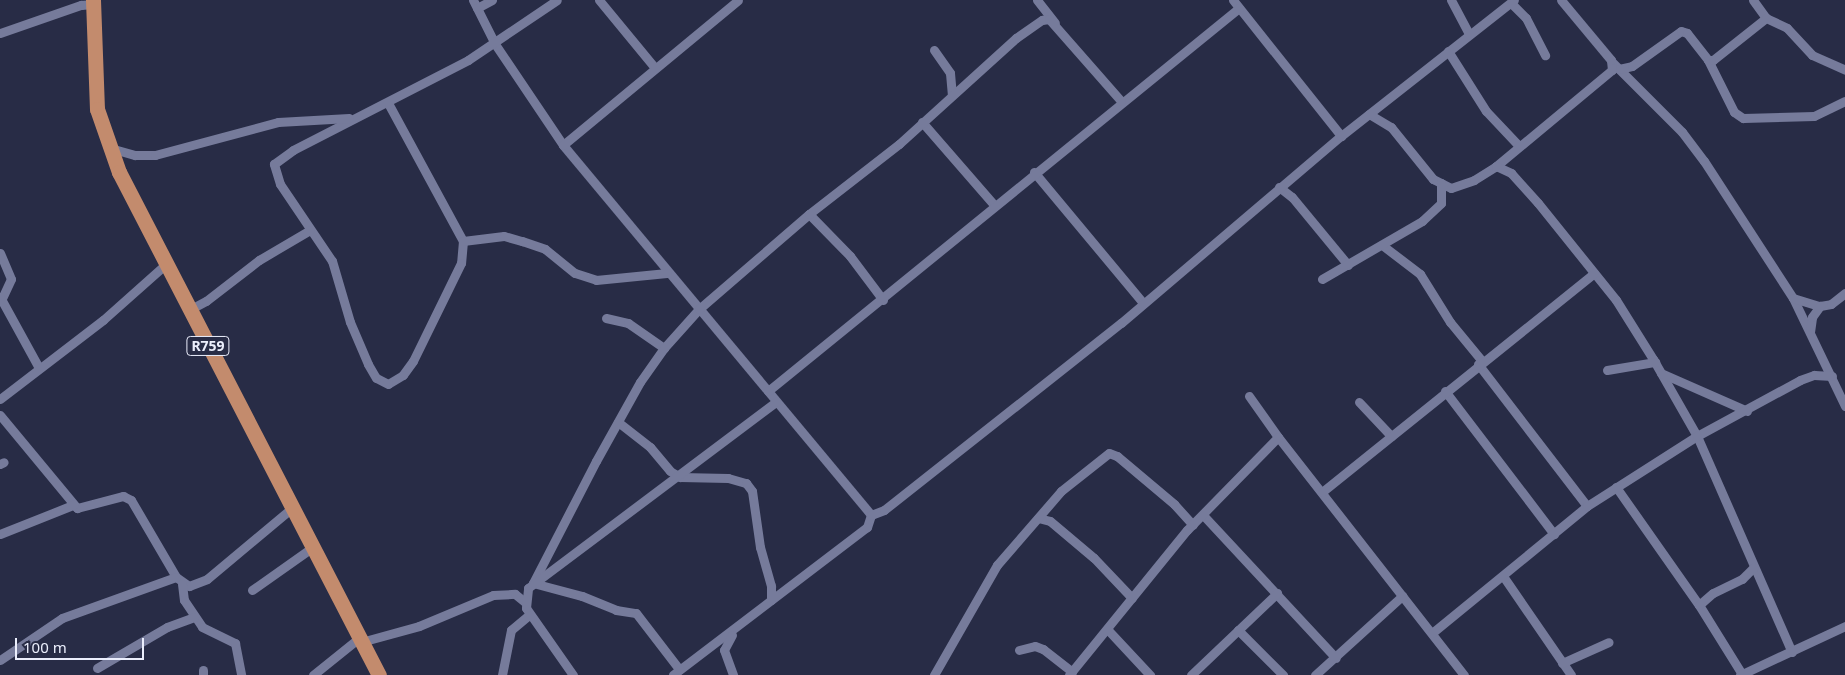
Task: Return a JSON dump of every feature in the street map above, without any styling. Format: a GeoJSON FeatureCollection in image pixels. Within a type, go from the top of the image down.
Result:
{"type":"FeatureCollection","features":[{"type":"Feature","properties":{"kind":"main road","name":"R759"},"geometry":{"type":"LineString","coordinates":[[93,2],[94,81],[97,109],[109,148],[189,310],[379,675]]}},
{"type":"Feature","properties":{"kind":"street"},"geometry":{"type":"LineString","coordinates":[[492,0],[475,4],[495,44],[563,145],[631,224],[667,273],[700,309],[871,515]]}},
{"type":"Feature","properties":{"kind":"street"},"geometry":{"type":"LineString","coordinates":[[388,103],[463,241],[461,263],[413,361],[403,375],[388,384],[376,378],[368,364],[350,322],[332,261],[280,184],[274,164],[354,118],[388,103],[495,44],[557,0]]}},
{"type":"Feature","properties":{"kind":"street"},"geometry":{"type":"LineString","coordinates":[[599,0],[656,68]]}},
{"type":"Feature","properties":{"kind":"street"},"geometry":{"type":"LineString","coordinates":[[563,145],[738,0]]}},
{"type":"Feature","properties":{"kind":"street"},"geometry":{"type":"LineString","coordinates":[[1037,0],[1121,101]]}},
{"type":"Feature","properties":{"kind":"street"},"geometry":{"type":"LineString","coordinates":[[1451,0],[1469,34]]}},
{"type":"Feature","properties":{"kind":"street"},"geometry":{"type":"LineString","coordinates":[[1561,0],[1612,62],[1682,132],[1793,298],[1845,406]]}},
{"type":"Feature","properties":{"kind":"street"},"geometry":{"type":"LineString","coordinates":[[1753,0],[1766,18],[1787,28],[1812,54],[1845,70]]}},
{"type":"Feature","properties":{"kind":"street"},"geometry":{"type":"LineString","coordinates":[[871,515],[884,510],[1143,303],[1341,136],[1513,1],[1526,18],[1546,55]]}},
{"type":"Feature","properties":{"kind":"street"},"geometry":{"type":"LineString","coordinates":[[0,33],[93,2]]}},
{"type":"Feature","properties":{"kind":"street"},"geometry":{"type":"LineString","coordinates":[[768,391],[883,300],[1236,4],[1341,136]]}},
{"type":"Feature","properties":{"kind":"street"},"geometry":{"type":"LineString","coordinates":[[1708,60],[1766,18]]}},
{"type":"Feature","properties":{"kind":"street"},"geometry":{"type":"LineString","coordinates":[[525,602],[618,422],[664,348],[700,309],[809,214],[922,122],[952,94],[1034,25],[1049,19],[1056,24]]}},
{"type":"Feature","properties":{"kind":"street"},"geometry":{"type":"LineString","coordinates":[[1619,69],[1632,66],[1680,30],[1687,34],[1708,60],[1734,112],[1743,118],[1814,116],[1845,101]]}},
{"type":"Feature","properties":{"kind":"street"},"geometry":{"type":"LineString","coordinates":[[934,50],[950,73],[952,94]]}},
{"type":"Feature","properties":{"kind":"street"},"geometry":{"type":"LineString","coordinates":[[1448,51],[1486,111],[1516,149]]}},
{"type":"Feature","properties":{"kind":"street"},"geometry":{"type":"LineString","coordinates":[[1369,114],[1391,126],[1433,178],[1451,188],[1460,186],[1496,166],[1608,74],[1612,62]]}},
{"type":"Feature","properties":{"kind":"street"},"geometry":{"type":"LineString","coordinates":[[109,148],[134,155],[155,155],[278,122],[354,118]]}},
{"type":"Feature","properties":{"kind":"street"},"geometry":{"type":"LineString","coordinates":[[922,122],[994,206]]}},
{"type":"Feature","properties":{"kind":"street"},"geometry":{"type":"LineString","coordinates":[[1511,173],[1509,162],[1516,149]]}},
{"type":"Feature","properties":{"kind":"street"},"geometry":{"type":"LineString","coordinates":[[1496,166],[1511,173],[1616,300],[1662,373],[1697,436],[1753,568],[1792,652]]}},
{"type":"Feature","properties":{"kind":"street"},"geometry":{"type":"LineString","coordinates":[[1034,172],[1143,303]]}},
{"type":"Feature","properties":{"kind":"street"},"geometry":{"type":"LineString","coordinates":[[1322,279],[1382,245],[1436,210],[1444,196],[1441,183]]}},
{"type":"Feature","properties":{"kind":"street"},"geometry":{"type":"LineString","coordinates":[[1279,187],[1292,197],[1348,265]]}},
{"type":"Feature","properties":{"kind":"street"},"geometry":{"type":"LineString","coordinates":[[809,214],[850,256],[883,300]]}},
{"type":"Feature","properties":{"kind":"street"},"geometry":{"type":"LineString","coordinates":[[189,310],[206,301],[259,260],[310,230]]}},
{"type":"Feature","properties":{"kind":"street"},"geometry":{"type":"LineString","coordinates":[[463,241],[504,236],[522,241],[545,249],[575,273],[596,280],[667,273]]}},
{"type":"Feature","properties":{"kind":"street"},"geometry":{"type":"LineString","coordinates":[[1382,245],[1420,274],[1450,322],[1586,506]]}},
{"type":"Feature","properties":{"kind":"street"},"geometry":{"type":"LineString","coordinates":[[0,253],[11,279],[1,297],[39,368]]}},
{"type":"Feature","properties":{"kind":"street"},"geometry":{"type":"LineString","coordinates":[[0,399],[103,320],[166,264]]}},
{"type":"Feature","properties":{"kind":"street"},"geometry":{"type":"LineString","coordinates":[[1322,492],[1444,391],[1594,273]]}},
{"type":"Feature","properties":{"kind":"street"},"geometry":{"type":"LineString","coordinates":[[1793,298],[1820,306],[1831,304],[1845,293]]}},
{"type":"Feature","properties":{"kind":"street"},"geometry":{"type":"LineString","coordinates":[[1810,332],[1811,322],[1820,306]]}},
{"type":"Feature","properties":{"kind":"street"},"geometry":{"type":"LineString","coordinates":[[606,318],[628,323],[664,348]]}},
{"type":"Feature","properties":{"kind":"street"},"geometry":{"type":"LineString","coordinates":[[1607,370],[1655,362]]}},
{"type":"Feature","properties":{"kind":"street"},"geometry":{"type":"LineString","coordinates":[[1662,373],[1747,411]]}},
{"type":"Feature","properties":{"kind":"street"},"geometry":{"type":"LineString","coordinates":[[1432,633],[1504,576],[1586,506],[1697,436],[1814,375],[1832,376]]}},
{"type":"Feature","properties":{"kind":"street"},"geometry":{"type":"LineString","coordinates":[[1444,391],[1554,534]]}},
{"type":"Feature","properties":{"kind":"street"},"geometry":{"type":"LineString","coordinates":[[1250,396],[1278,437],[1464,675]]}},
{"type":"Feature","properties":{"kind":"street"},"geometry":{"type":"LineString","coordinates":[[533,584],[680,477],[776,402]]}},
{"type":"Feature","properties":{"kind":"street"},"geometry":{"type":"LineString","coordinates":[[1359,402],[1391,436]]}},
{"type":"Feature","properties":{"kind":"street"},"geometry":{"type":"LineString","coordinates":[[0,415],[73,505],[83,509],[116,497],[131,500],[179,580],[184,600],[194,617],[206,630],[235,643],[241,675]]}},
{"type":"Feature","properties":{"kind":"street"},"geometry":{"type":"LineString","coordinates":[[618,422],[650,447],[670,471],[680,477],[739,479],[752,491],[760,547],[771,586],[771,600]]}},
{"type":"Feature","properties":{"kind":"street"},"geometry":{"type":"LineString","coordinates":[[1019,650],[1036,646],[1043,649],[1071,673],[1193,525],[1278,437]]}},
{"type":"Feature","properties":{"kind":"street"},"geometry":{"type":"LineString","coordinates":[[936,674],[997,565],[1061,491],[1109,453],[1117,456],[1174,504],[1193,525]]}},
{"type":"Feature","properties":{"kind":"street"},"geometry":{"type":"LineString","coordinates":[[1616,487],[1699,605],[1741,674],[1845,626]]}},
{"type":"Feature","properties":{"kind":"street"},"geometry":{"type":"LineString","coordinates":[[0,534],[73,505]]}},
{"type":"Feature","properties":{"kind":"street"},"geometry":{"type":"LineString","coordinates":[[0,660],[62,618],[179,580],[197,585],[207,579],[292,508]]}},
{"type":"Feature","properties":{"kind":"street"},"geometry":{"type":"LineString","coordinates":[[533,584],[582,596],[616,610],[636,613],[676,672],[735,630],[771,600],[867,527],[871,515]]}},
{"type":"Feature","properties":{"kind":"street"},"geometry":{"type":"LineString","coordinates":[[1202,515],[1336,658]]}},
{"type":"Feature","properties":{"kind":"street"},"geometry":{"type":"LineString","coordinates":[[1038,518],[1050,521],[1094,558],[1132,598]]}},
{"type":"Feature","properties":{"kind":"street"},"geometry":{"type":"LineString","coordinates":[[252,590],[313,547]]}},
{"type":"Feature","properties":{"kind":"street"},"geometry":{"type":"LineString","coordinates":[[1699,605],[1713,593],[1742,579],[1753,568]]}},
{"type":"Feature","properties":{"kind":"street"},"geometry":{"type":"LineString","coordinates":[[1504,576],[1571,675]]}},
{"type":"Feature","properties":{"kind":"street"},"geometry":{"type":"LineString","coordinates":[[1191,675],[1277,593]]}},
{"type":"Feature","properties":{"kind":"street"},"geometry":{"type":"LineString","coordinates":[[313,675],[360,640],[419,626],[493,594],[516,594],[525,602],[529,614],[573,675]]}},
{"type":"Feature","properties":{"kind":"street"},"geometry":{"type":"LineString","coordinates":[[1315,675],[1336,658],[1402,596]]}},
{"type":"Feature","properties":{"kind":"street"},"geometry":{"type":"LineString","coordinates":[[502,675],[511,630],[529,614]]}},
{"type":"Feature","properties":{"kind":"street"},"geometry":{"type":"LineString","coordinates":[[97,668],[167,627],[194,617]]}},
{"type":"Feature","properties":{"kind":"street"},"geometry":{"type":"LineString","coordinates":[[733,675],[724,650],[735,630]]}},
{"type":"Feature","properties":{"kind":"street"},"geometry":{"type":"LineString","coordinates":[[1108,630],[1150,675]]}},
{"type":"Feature","properties":{"kind":"street"},"geometry":{"type":"LineString","coordinates":[[1238,630],[1283,675]]}},
{"type":"Feature","properties":{"kind":"street"},"geometry":{"type":"LineString","coordinates":[[1562,663],[1609,642]]}}]}
